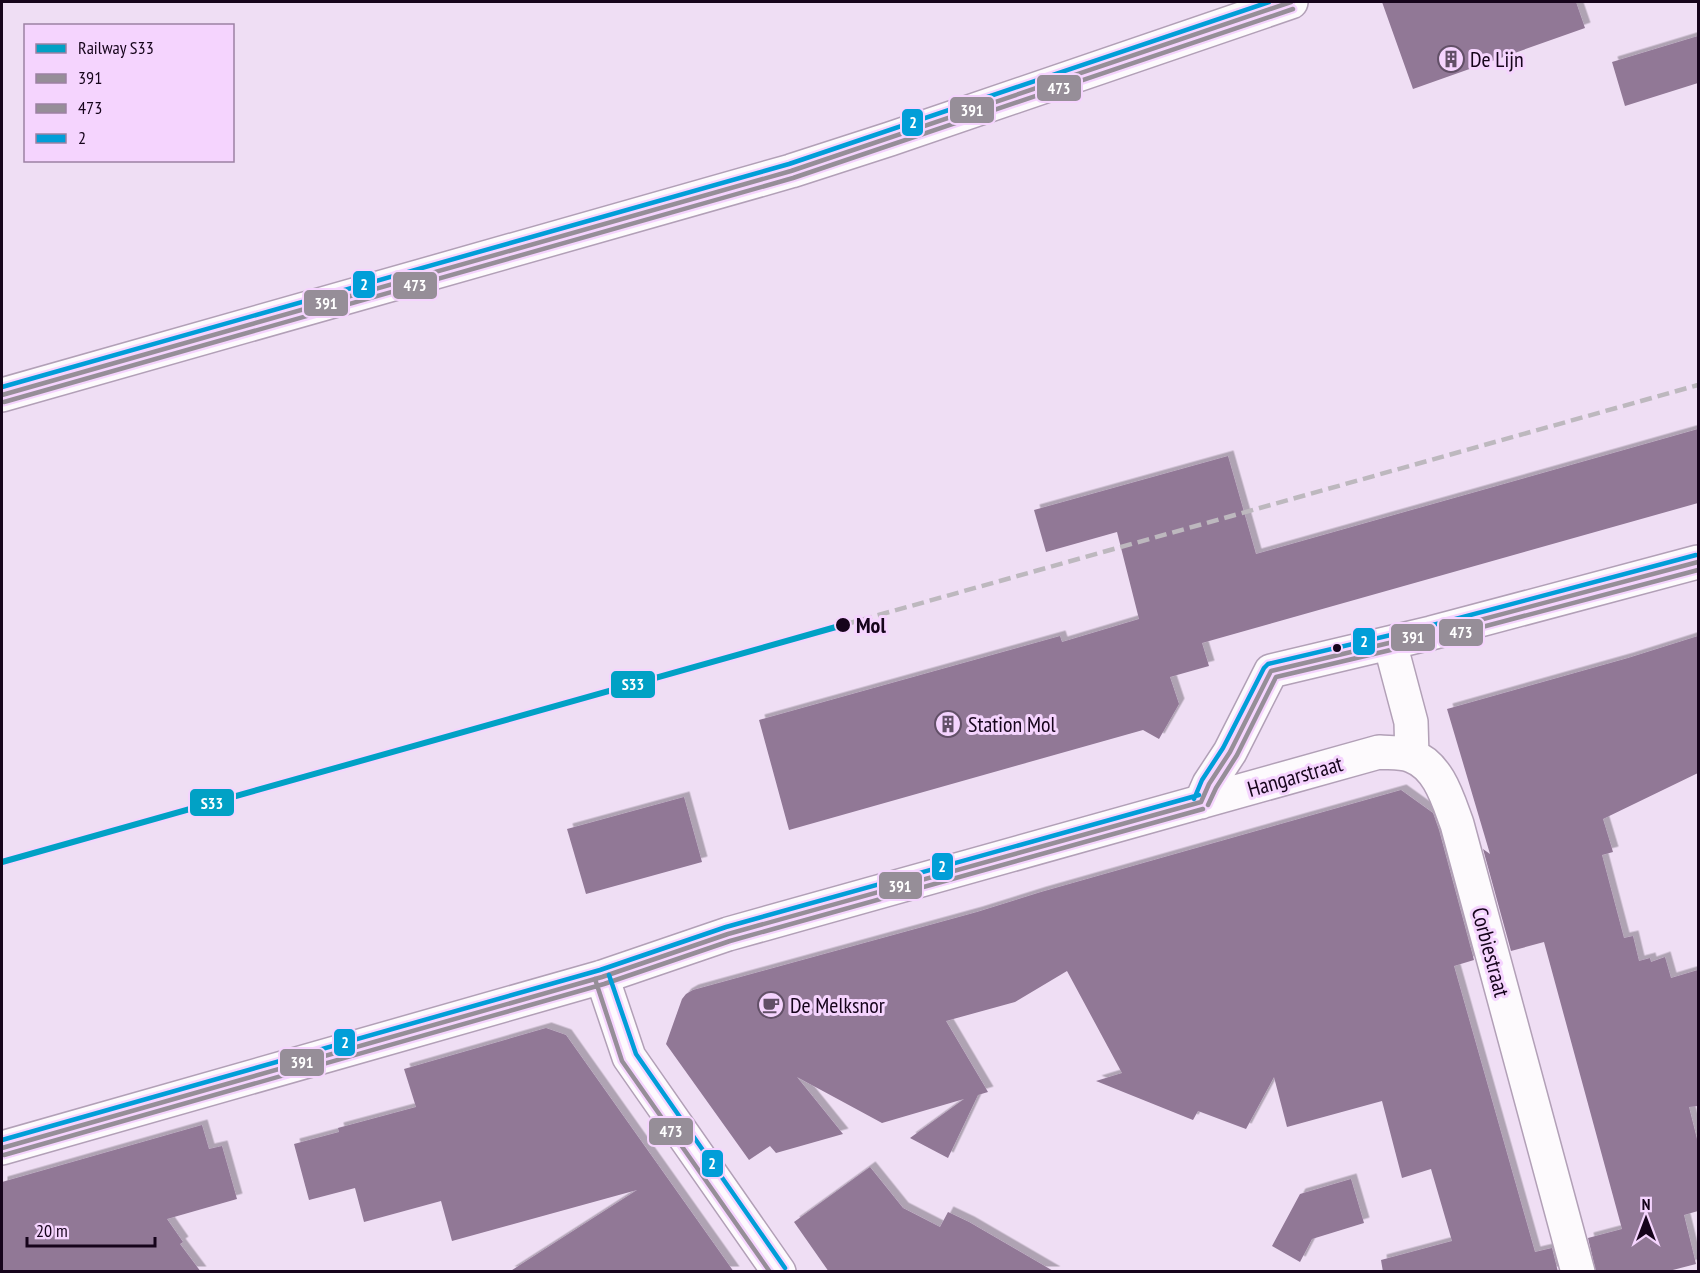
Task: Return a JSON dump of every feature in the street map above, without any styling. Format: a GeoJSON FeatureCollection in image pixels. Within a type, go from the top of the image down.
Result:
{"type":"FeatureCollection","features":[{"type":"Feature","properties":{"kind":"street"},"geometry":{"type":"LineString","coordinates":[[2,395],[791,171],[890,140],[1291,2]]}},
{"type":"Feature","properties":{"kind":"street"},"geometry":{"type":"LineString","coordinates":[[1201,802],[1209,784],[1230,752],[1271,671],[1390,643],[1698,562]]}},
{"type":"Feature","properties":{"kind":"street"},"geometry":{"type":"LineString","coordinates":[[1390,643],[1411,722],[1413,756]]}},
{"type":"Feature","properties":{"kind":"street","name":"Hangarstraat"},"geometry":{"type":"LineString","coordinates":[[2,1148],[602,977],[728,934],[1379,752],[1413,756]]}},
{"type":"Feature","properties":{"kind":"street","name":"Corbiestraat"},"geometry":{"type":"LineString","coordinates":[[1413,756],[1432,770],[1445,791],[1457,824],[1578,1272]]}},
{"type":"Feature","properties":{"kind":"street"},"geometry":{"type":"LineString","coordinates":[[602,977],[629,1057],[780,1272]]}},
{"type":"Feature","properties":{"kind":"building","name":"De Lijn"},"geometry":{"type":"Polygon","coordinates":[[[1382,2],[1576,2],[1585,28],[1413,89],[1382,2]]]}},
{"type":"Feature","properties":{"kind":"building"},"geometry":{"type":"Polygon","coordinates":[[[1698,36],[1698,83],[1625,106],[1612,62],[1698,36]]]}},
{"type":"Feature","properties":{"kind":"building"},"geometry":{"type":"Polygon","coordinates":[[[1698,429],[1698,503],[1202,643],[1209,666],[1170,677],[1179,704],[1159,739],[1143,730],[789,830],[759,720],[1060,636],[1062,642],[1139,619],[1117,532],[1046,552],[1034,510],[1228,456],[1256,554],[1698,429]]]}},
{"type":"Feature","properties":{"kind":"building"},"geometry":{"type":"Polygon","coordinates":[[[1698,636],[1698,773],[1603,819],[1613,852],[1602,855],[1624,938],[1633,936],[1639,961],[1650,958],[1651,962],[1665,957],[1671,978],[1698,970],[1698,1106],[1689,1107],[1698,1143],[1698,1211],[1684,1215],[1696,1264],[1665,1272],[1596,1272],[1588,1238],[1622,1229],[1544,942],[1511,951],[1483,849],[1490,854],[1447,709],[1698,636]]]}},
{"type":"Feature","properties":{"kind":"building"},"geometry":{"type":"Polygon","coordinates":[[[1401,790],[1433,813],[1439,830],[1474,960],[1454,966],[1535,1252],[1552,1248],[1558,1272],[1383,1272],[1381,1260],[1452,1241],[1431,1169],[1402,1178],[1382,1101],[1287,1127],[1274,1077],[1246,1129],[1198,1111],[1193,1120],[1096,1081],[1122,1073],[1067,971],[1015,1002],[946,1021],[988,1092],[978,1095],[948,1158],[910,1138],[964,1099],[882,1123],[797,1077],[843,1134],[776,1153],[770,1146],[749,1160],[666,1044],[682,999],[693,990],[977,912],[1401,790]]]}},
{"type":"Feature","properties":{"kind":"building"},"geometry":{"type":"Polygon","coordinates":[[[684,797],[702,862],[586,894],[567,829],[684,797]]]}},
{"type":"Feature","properties":{"kind":"building"},"geometry":{"type":"Polygon","coordinates":[[[546,1028],[566,1035],[734,1272],[509,1272],[637,1190],[452,1241],[441,1201],[364,1222],[355,1188],[309,1200],[294,1144],[339,1132],[338,1128],[416,1107],[404,1069],[546,1028]]]}},
{"type":"Feature","properties":{"kind":"building"},"geometry":{"type":"Polygon","coordinates":[[[202,1125],[209,1149],[222,1146],[237,1199],[167,1219],[183,1242],[180,1244],[201,1272],[2,1272],[2,1182],[202,1125]]]}},
{"type":"Feature","properties":{"kind":"building"},"geometry":{"type":"Polygon","coordinates":[[[870,1167],[903,1208],[940,1227],[948,1212],[1055,1272],[829,1272],[794,1222],[870,1167]]]}},
{"type":"Feature","properties":{"kind":"building"},"geometry":{"type":"Polygon","coordinates":[[[1351,1179],[1364,1223],[1312,1239],[1300,1262],[1272,1246],[1300,1194],[1351,1179]]]}},
{"type":"Feature","properties":{"kind":"railway"},"geometry":{"type":"LineString","coordinates":[[843,625],[1698,385]]}},
{"type":"Feature","properties":{"kind":"rail line","name":"S33"},"geometry":{"type":"LineString","coordinates":[[2,862],[843,625]]}},
{"type":"Feature","properties":{"kind":"transit line","name":"2"},"geometry":{"type":"LineString","coordinates":[[2,387],[789,164],[1269,2]]}},
{"type":"Feature","properties":{"kind":"transit line","name":"391"},"geometry":{"type":"LineString","coordinates":[[2,395],[791,171],[1291,2]]}},
{"type":"Feature","properties":{"kind":"transit line","name":"473"},"geometry":{"type":"LineString","coordinates":[[4,402],[793,178],[1293,9]]}},
{"type":"Feature","properties":{"kind":"transit line","name":"2"},"geometry":{"type":"LineString","coordinates":[[1194,799],[1202,780],[1223,748],[1268,664],[1429,626],[1696,555]]}},
{"type":"Feature","properties":{"kind":"transit line","name":"391"},"geometry":{"type":"LineString","coordinates":[[1201,802],[1209,784],[1230,752],[1271,671],[1431,633],[1698,562]]}},
{"type":"Feature","properties":{"kind":"transit line","name":"473"},"geometry":{"type":"LineString","coordinates":[[1208,805],[1237,755],[1276,677],[1433,640],[1698,570]]}},
{"type":"Feature","properties":{"kind":"transit line","name":"2"},"geometry":{"type":"LineString","coordinates":[[2,1140],[600,970],[726,927],[1199,795]]}},
{"type":"Feature","properties":{"kind":"transit line","name":"391"},"geometry":{"type":"LineString","coordinates":[[2,1148],[602,977],[728,934],[1201,802]]}},
{"type":"Feature","properties":{"kind":"transit line","name":"473"},"geometry":{"type":"LineString","coordinates":[[4,1155],[604,984],[730,941],[1203,809]]}},
{"type":"Feature","properties":{"kind":"transit line","name":"2"},"geometry":{"type":"LineString","coordinates":[[609,975],[636,1054],[785,1268]]}},
{"type":"Feature","properties":{"kind":"transit line","name":"473"},"geometry":{"type":"LineString","coordinates":[[595,979],[622,1061],[770,1272]]}},
{"type":"Feature","properties":{"kind":"place","name":"De Lijn"},"geometry":{"type":"Point","coordinates":[1451,59]}},
{"type":"Feature","properties":{"kind":"place","name":"Mol"},"geometry":{"type":"Point","coordinates":[843,625]}},
{"type":"Feature","properties":{"kind":"place","name":"Station Mol"},"geometry":{"type":"Point","coordinates":[948,724]}},
{"type":"Feature","properties":{"kind":"place","name":"De Melksnor"},"geometry":{"type":"Point","coordinates":[771,1005]}}]}
